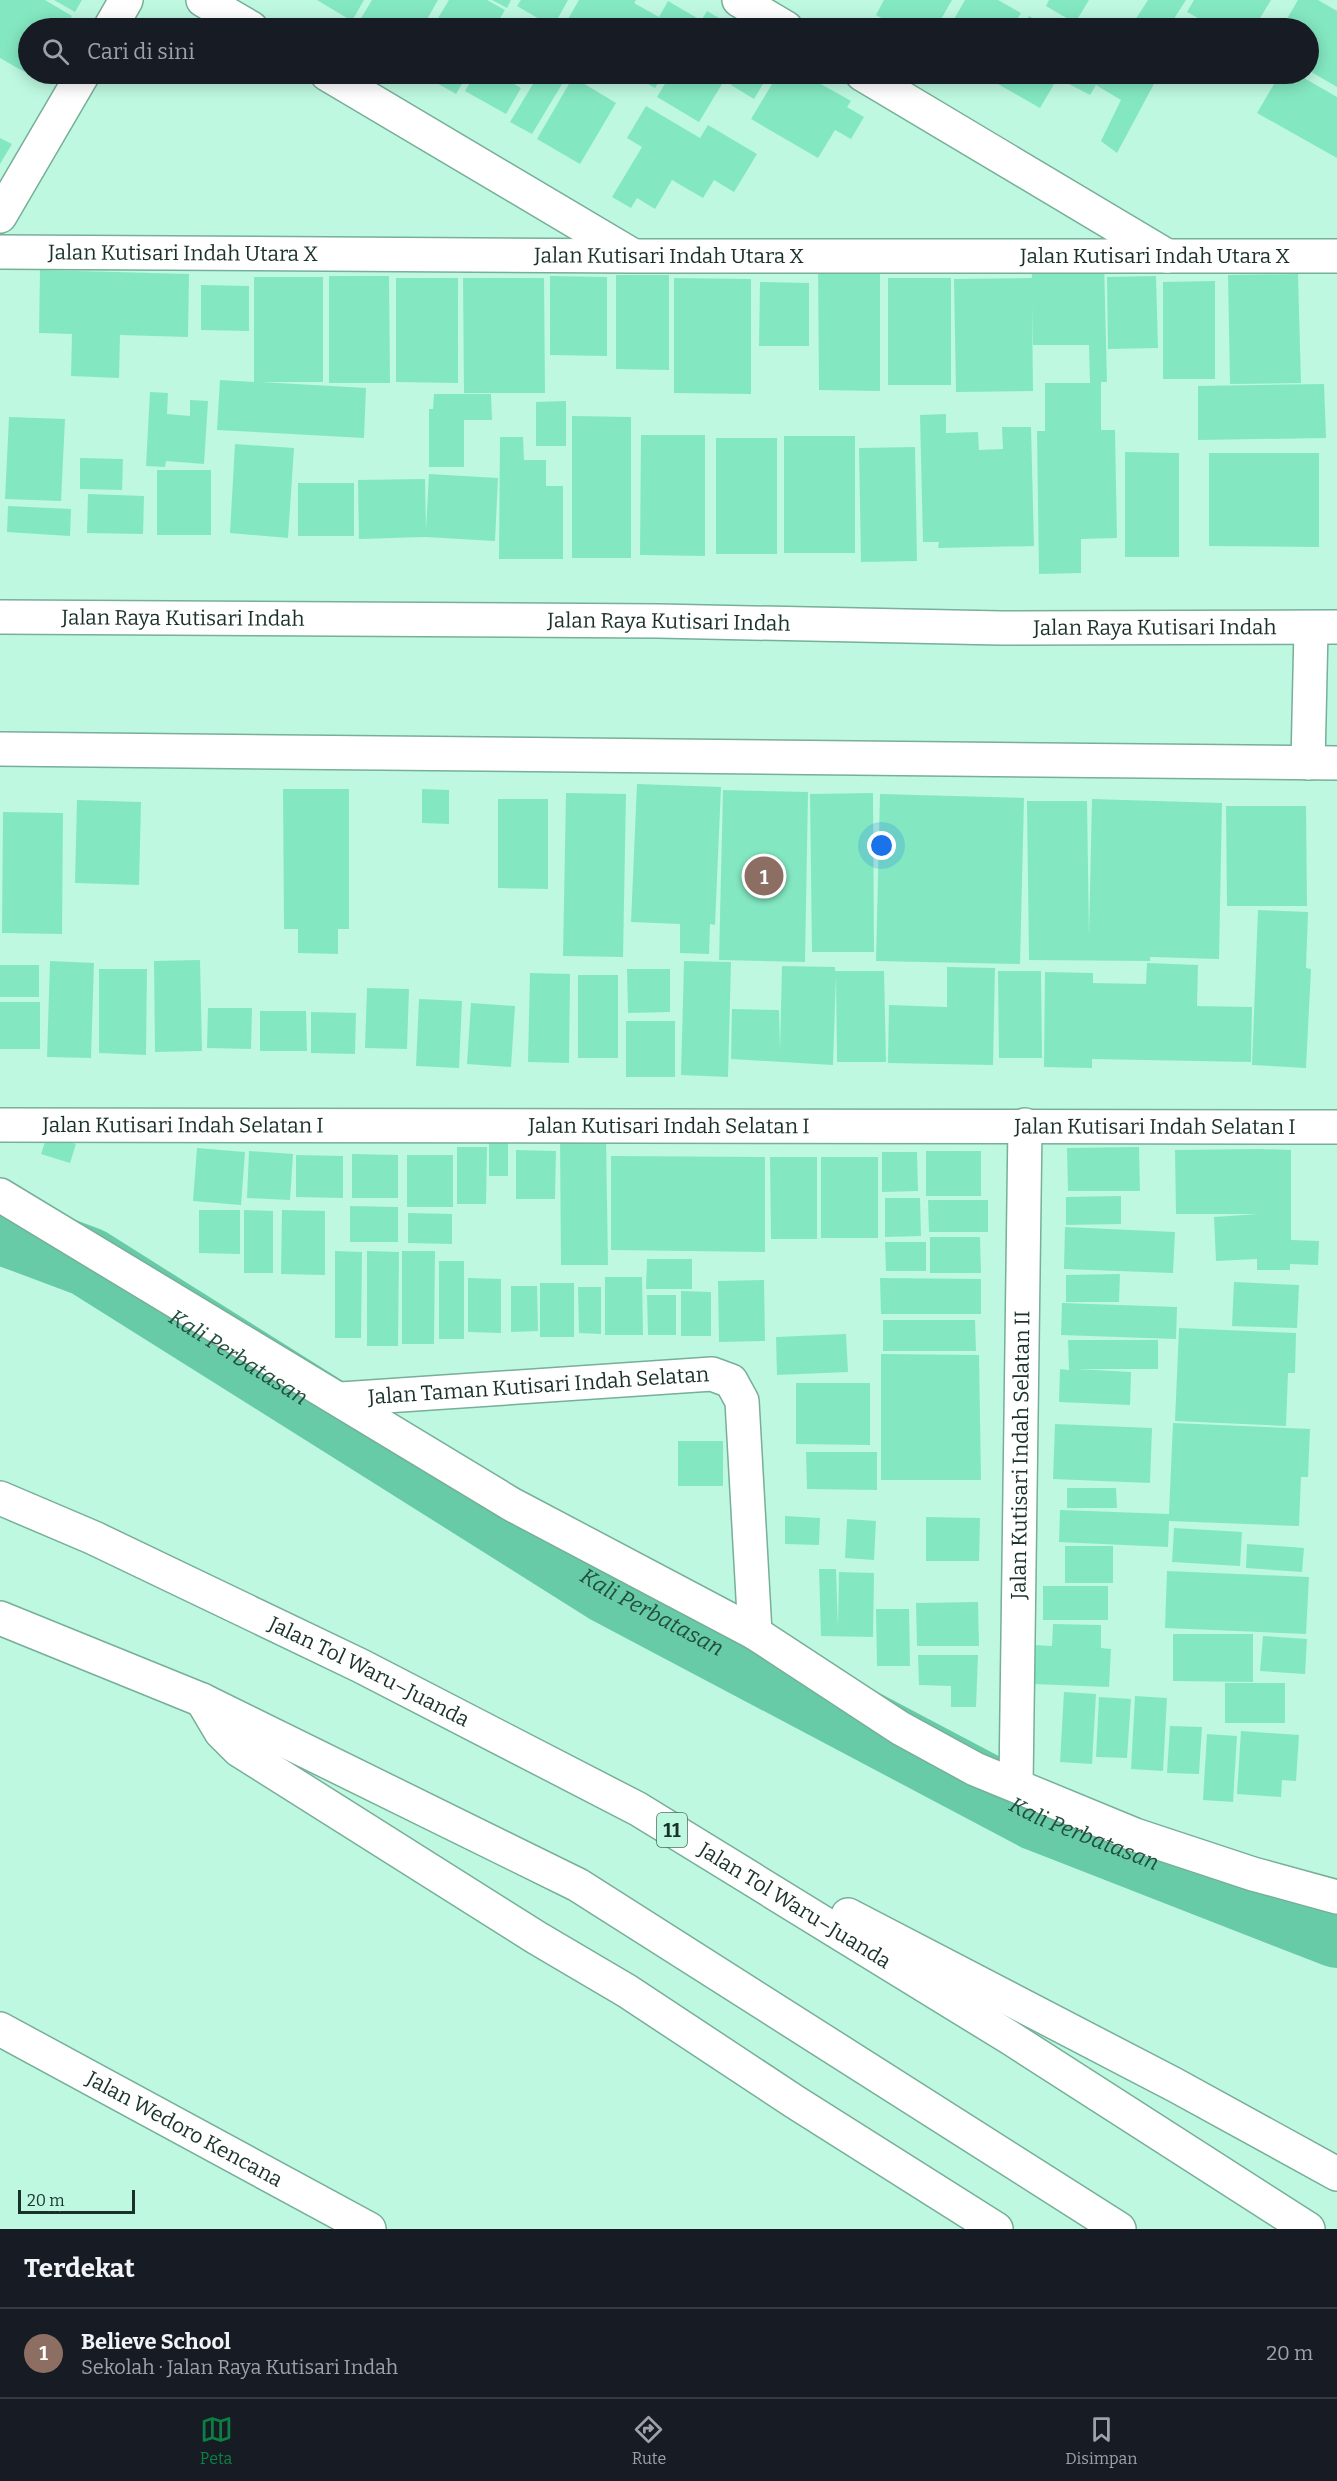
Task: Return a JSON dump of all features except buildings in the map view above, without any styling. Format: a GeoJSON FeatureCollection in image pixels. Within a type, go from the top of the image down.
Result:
{"type":"FeatureCollection","features":[{"type":"Feature","properties":{"kind":"main road"},"geometry":{"type":"LineString","coordinates":[[116,18],[126,0]]}},
{"type":"Feature","properties":{"kind":"main road"},"geometry":{"type":"LineString","coordinates":[[203,0],[234,18]]}},
{"type":"Feature","properties":{"kind":"main road"},"geometry":{"type":"LineString","coordinates":[[739,0],[769,18]]}},
{"type":"Feature","properties":{"kind":"main road"},"geometry":{"type":"LineString","coordinates":[[0,216],[77,84]]}},
{"type":"Feature","properties":{"kind":"main road"},"geometry":{"type":"LineString","coordinates":[[344,84],[634,256]]}},
{"type":"Feature","properties":{"kind":"main road"},"geometry":{"type":"LineString","coordinates":[[879,84],[1167,256]]}},
{"type":"Feature","properties":{"kind":"main road","name":"Jalan Kutisari Indah Utara X"},"geometry":{"type":"LineString","coordinates":[[0,252],[634,256],[1337,256]]}},
{"type":"Feature","properties":{"kind":"main road","name":"Jalan Raya Kutisari Indah"},"geometry":{"type":"LineString","coordinates":[[0,617],[646,621],[1001,628],[1324,628]]}},
{"type":"Feature","properties":{"kind":"main road"},"geometry":{"type":"LineString","coordinates":[[0,749],[1322,763],[1324,628]]}},
{"type":"Feature","properties":{"kind":"main road","name":"Jalan Kutisari Indah Selatan I"},"geometry":{"type":"LineString","coordinates":[[0,1125],[1337,1127]]}},
{"type":"Feature","properties":{"kind":"main road","name":"Jalan Kutisari Indah Selatan II"},"geometry":{"type":"LineString","coordinates":[[1016,1785],[1025,1125]]}},
{"type":"Feature","properties":{"kind":"main road","name":"Jalan Taman Kutisari Indah Selatan"},"geometry":{"type":"LineString","coordinates":[[0,1194],[273,1362],[341,1399],[511,1504],[755,1633],[900,1728],[975,1769],[1135,1835],[1253,1874],[1337,1897]]}},
{"type":"Feature","properties":{"kind":"main road","name":"Jalan Taman Kutisari Indah Selatan"},"geometry":{"type":"LineString","coordinates":[[341,1399],[712,1374],[731,1381],[742,1401],[755,1633]]}},
{"type":"Feature","properties":{"kind":"main road","name":"Jalan Tol Waru–Juanda"},"geometry":{"type":"LineString","coordinates":[[0,1498],[94,1538],[360,1666],[638,1809],[1012,2039],[1308,2229]]}},
{"type":"Feature","properties":{"kind":"main road"},"geometry":{"type":"LineString","coordinates":[[0,1617],[202,1700],[578,1886],[1119,2229]]}},
{"type":"Feature","properties":{"kind":"main road"},"geometry":{"type":"LineString","coordinates":[[202,1700],[221,1732],[239,1750],[537,1938],[627,1991],[996,2229]]}},
{"type":"Feature","properties":{"kind":"main road"},"geometry":{"type":"LineString","coordinates":[[638,1809],[969,1977],[1175,2085],[1337,2174]]}},
{"type":"Feature","properties":{"kind":"main road","name":"Jalan Wedoro Kencana"},"geometry":{"type":"LineString","coordinates":[[0,2029],[369,2229]]}},
{"type":"Feature","properties":{"kind":"waterway","name":"Kali Perbatasan"},"geometry":{"type":"LineString","coordinates":[[0,1229],[88,1262],[608,1589],[1037,1816],[1337,1933]]}},
{"type":"Feature","properties":{"kind":"place","name":"Believe School"},"geometry":{"type":"Point","coordinates":[764,876]}}]}
